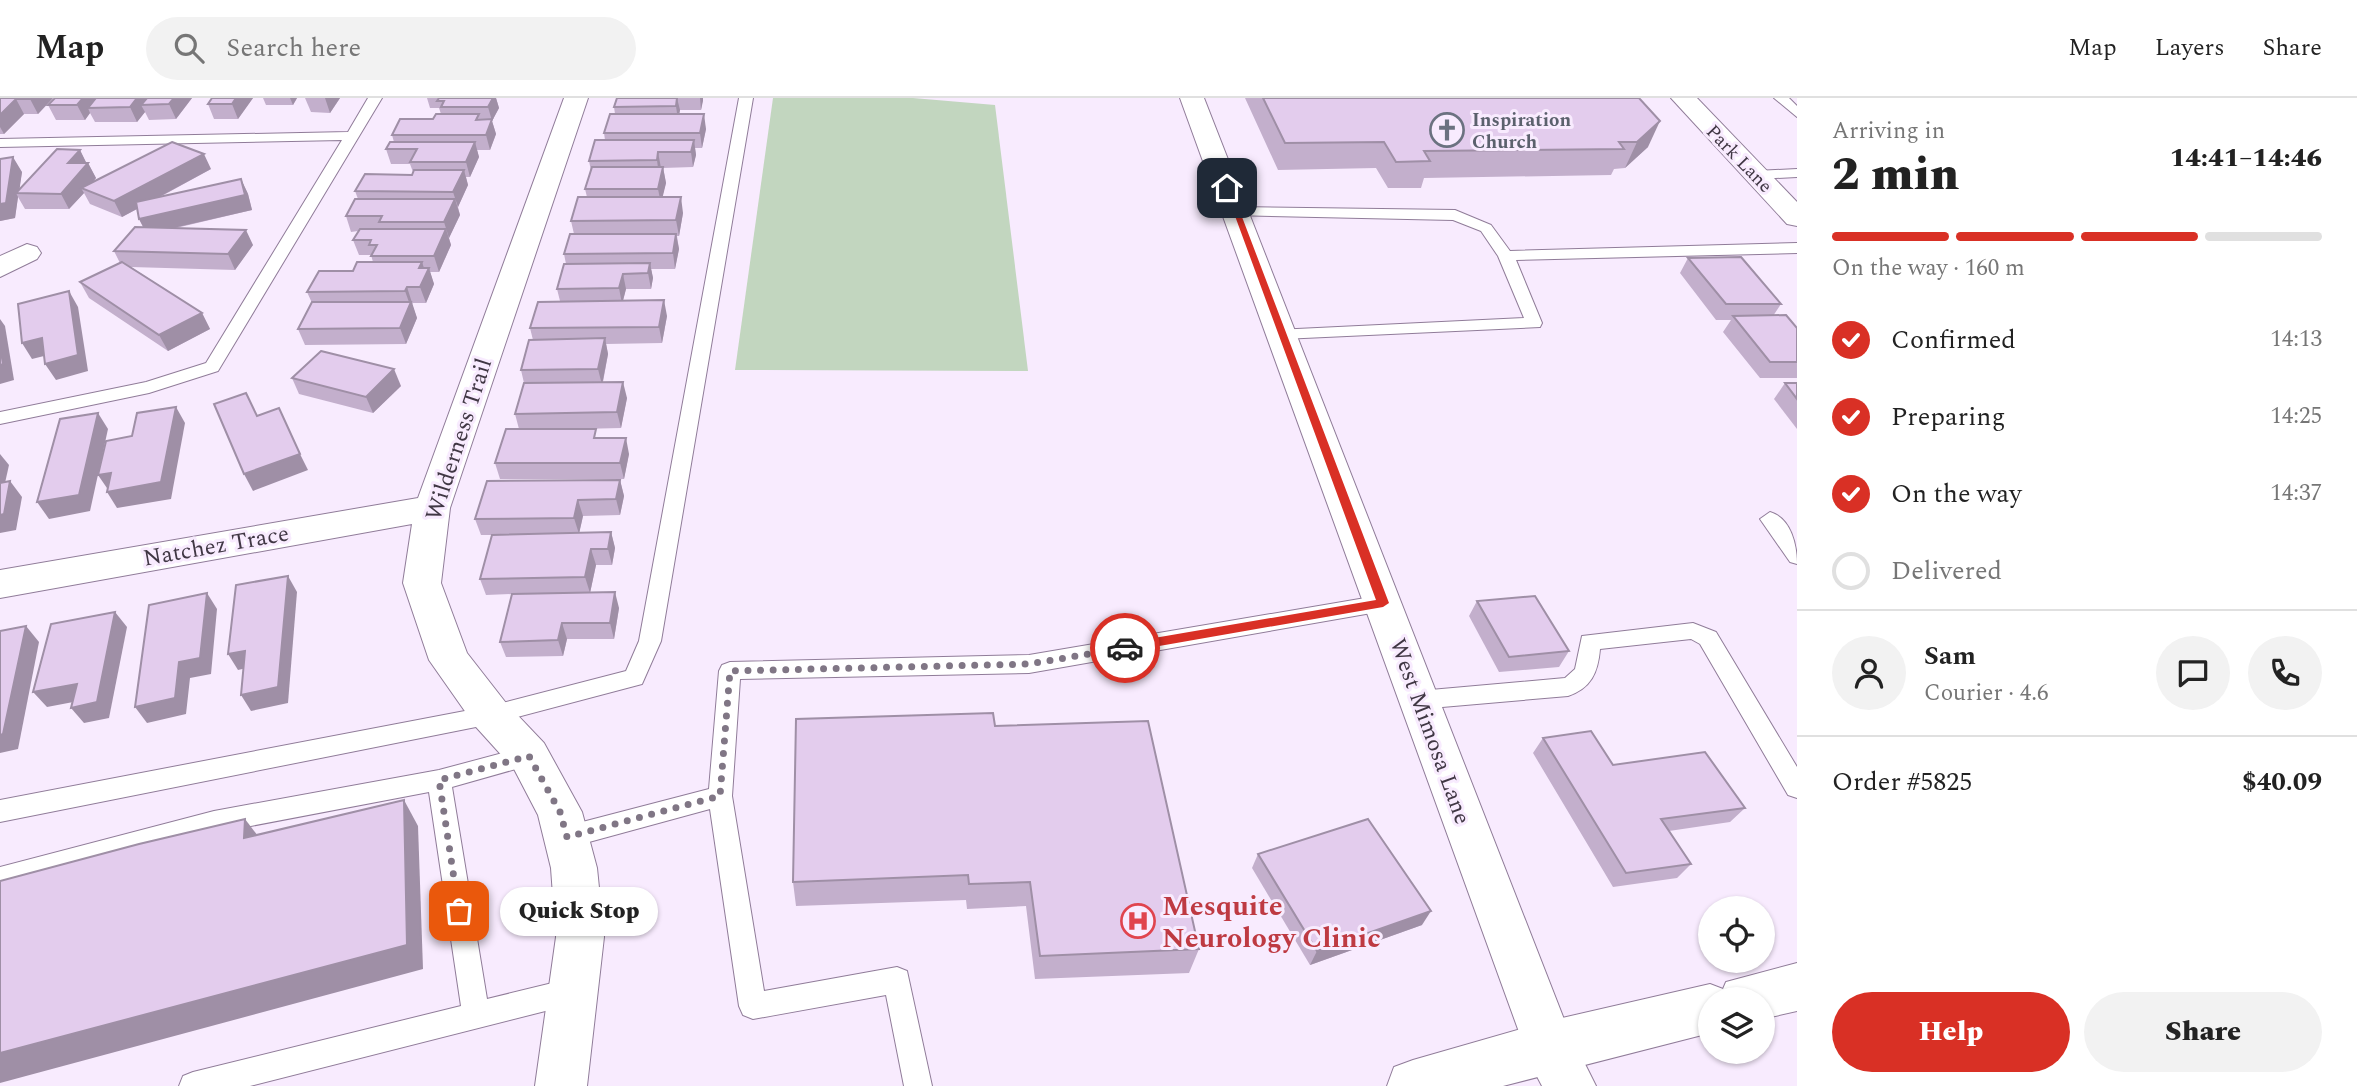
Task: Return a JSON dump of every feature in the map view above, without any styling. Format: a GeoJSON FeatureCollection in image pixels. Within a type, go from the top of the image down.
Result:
{"type":"FeatureCollection","features":[{"type":"Feature","properties":{"kind":"street","name":"Wilderness Trail"},"geometry":{"type":"LineString","coordinates":[[561,1086],[580,937],[574,868],[567,837],[560,812],[529,756],[491,715],[449,660],[422,583],[432,508],[576,98]]}},
{"type":"Feature","properties":{"kind":"street","name":"West Mimosa Lane"},"geometry":{"type":"LineString","coordinates":[[1192,98],[1559,1066]]}},
{"type":"Feature","properties":{"kind":"street","name":"Park Lane"},"geometry":{"type":"LineString","coordinates":[[1683,98],[1797,218]]}},
{"type":"Feature","properties":{"kind":"street"},"geometry":{"type":"LineString","coordinates":[[0,268],[27,253]]}},
{"type":"Feature","properties":{"kind":"street","name":"Natchez Trace"},"geometry":{"type":"LineString","coordinates":[[0,584],[432,508]]}},
{"type":"Feature","properties":{"kind":"street"},"geometry":{"type":"LineString","coordinates":[[1775,991],[1797,986]]}},
{"type":"Feature","properties":{"kind":"street"},"geometry":{"type":"LineString","coordinates":[[1413,1086],[1559,1066],[1698,1013]]}},
{"type":"Feature","properties":{"kind":"lane"},"geometry":{"type":"LineString","coordinates":[[0,418],[149,387],[212,367],[375,98]]}},
{"type":"Feature","properties":{"kind":"lane"},"geometry":{"type":"LineString","coordinates":[[0,811],[491,715],[634,678],[650,642],[746,98]]}},
{"type":"Feature","properties":{"kind":"lane"},"geometry":{"type":"LineString","coordinates":[[1781,98],[1797,113]]}},
{"type":"Feature","properties":{"kind":"lane"},"geometry":{"type":"LineString","coordinates":[[0,143],[352,136]]}},
{"type":"Feature","properties":{"kind":"lane"},"geometry":{"type":"LineString","coordinates":[[1756,175],[1797,173]]}},
{"type":"Feature","properties":{"kind":"lane"},"geometry":{"type":"LineString","coordinates":[[1236,212],[1455,215],[1486,228],[1506,256],[1534,323],[1282,334]]}},
{"type":"Feature","properties":{"kind":"lane"},"geometry":{"type":"LineString","coordinates":[[1506,256],[1797,248]]}},
{"type":"Feature","properties":{"kind":"lane"},"geometry":{"type":"LineString","coordinates":[[1770,519],[1797,557]]}},
{"type":"Feature","properties":{"kind":"lane"},"geometry":{"type":"LineString","coordinates":[[918,1086],[897,980],[753,1006],[720,796],[730,671],[1029,664],[1383,603]]}},
{"type":"Feature","properties":{"kind":"lane"},"geometry":{"type":"LineString","coordinates":[[1419,699],[1568,687],[1580,683],[1585,676],[1590,642],[1693,631],[1708,638],[1797,788]]}},
{"type":"Feature","properties":{"kind":"lane"},"geometry":{"type":"LineString","coordinates":[[0,878],[214,822],[439,780],[529,756]]}},
{"type":"Feature","properties":{"kind":"lane"},"geometry":{"type":"LineString","coordinates":[[439,780],[476,1015]]}},
{"type":"Feature","properties":{"kind":"lane"},"geometry":{"type":"LineString","coordinates":[[567,837],[720,796]]}},
{"type":"Feature","properties":{"kind":"lane"},"geometry":{"type":"LineString","coordinates":[[192,1086],[243,1080],[573,991]]}},
{"type":"Feature","properties":{"kind":"green space"},"geometry":{"type":"Polygon","coordinates":[[[773,98],[913,98],[995,105],[1028,371],[735,370],[773,98]]]}},
{"type":"Feature","properties":{"kind":"building"},"geometry":{"type":"Polygon","coordinates":[[[0,98],[31,98],[16,99],[0,115],[0,98]]]}},
{"type":"Feature","properties":{"kind":"building"},"geometry":{"type":"Polygon","coordinates":[[[55,98],[83,98],[77,105],[48,105],[55,98]]]}},
{"type":"Feature","properties":{"kind":"building"},"geometry":{"type":"Polygon","coordinates":[[[96,98],[137,98],[130,107],[88,108],[96,98]]]}},
{"type":"Feature","properties":{"kind":"building"},"geometry":{"type":"Polygon","coordinates":[[[147,98],[174,98],[169,104],[141,105],[147,98]]]}},
{"type":"Feature","properties":{"kind":"building"},"geometry":{"type":"Polygon","coordinates":[[[212,98],[236,98],[232,104],[208,104],[212,98]]]}},
{"type":"Feature","properties":{"kind":"building"},"geometry":{"type":"Polygon","coordinates":[[[439,98],[493,98],[488,107],[441,107],[444,101],[437,101],[439,98]]]}},
{"type":"Feature","properties":{"kind":"building"},"geometry":{"type":"Polygon","coordinates":[[[617,98],[677,98],[676,106],[614,107],[617,98]]]}},
{"type":"Feature","properties":{"kind":"building","name":"Inspiration Church"},"geometry":{"type":"Polygon","coordinates":[[[1263,98],[1639,98],[1660,121],[1637,142],[1619,142],[1624,149],[1424,151],[1430,161],[1396,162],[1384,142],[1285,143],[1263,98]]]}},
{"type":"Feature","properties":{"kind":"building"},"geometry":{"type":"Polygon","coordinates":[[[436,114],[479,114],[476,120],[492,119],[486,135],[392,135],[400,119],[433,119],[436,114]]]}},
{"type":"Feature","properties":{"kind":"building"},"geometry":{"type":"Polygon","coordinates":[[[610,114],[704,114],[700,133],[604,133],[610,114]]]}},
{"type":"Feature","properties":{"kind":"building"},"geometry":{"type":"Polygon","coordinates":[[[595,140],[694,140],[691,152],[658,152],[657,160],[589,161],[595,140]]]}},
{"type":"Feature","properties":{"kind":"building"},"geometry":{"type":"Polygon","coordinates":[[[172,142],[204,154],[114,201],[81,188],[172,142]]]}},
{"type":"Feature","properties":{"kind":"building"},"geometry":{"type":"Polygon","coordinates":[[[390,142],[475,142],[466,162],[410,162],[417,149],[386,149],[390,142]]]}},
{"type":"Feature","properties":{"kind":"building"},"geometry":{"type":"Polygon","coordinates":[[[57,149],[80,150],[68,163],[88,163],[61,194],[16,193],[57,149]]]}},
{"type":"Feature","properties":{"kind":"building"},"geometry":{"type":"Polygon","coordinates":[[[13,157],[6,203],[0,204],[0,159],[13,157]]]}},
{"type":"Feature","properties":{"kind":"building"},"geometry":{"type":"Polygon","coordinates":[[[592,167],[663,167],[658,189],[585,189],[592,167]]]}},
{"type":"Feature","properties":{"kind":"building"},"geometry":{"type":"Polygon","coordinates":[[[414,170],[464,170],[453,192],[355,191],[365,174],[412,175],[414,170]]]}},
{"type":"Feature","properties":{"kind":"building"},"geometry":{"type":"Polygon","coordinates":[[[241,179],[245,195],[139,219],[136,202],[241,179]]]}},
{"type":"Feature","properties":{"kind":"building"},"geometry":{"type":"Polygon","coordinates":[[[578,197],[681,197],[676,220],[571,221],[578,197]]]}},
{"type":"Feature","properties":{"kind":"building"},"geometry":{"type":"Polygon","coordinates":[[[355,199],[455,199],[444,222],[379,222],[382,216],[346,216],[355,199]]]}},
{"type":"Feature","properties":{"kind":"building"},"geometry":{"type":"Polygon","coordinates":[[[135,227],[246,230],[228,254],[114,251],[135,227]]]}},
{"type":"Feature","properties":{"kind":"building"},"geometry":{"type":"Polygon","coordinates":[[[360,229],[446,229],[434,256],[371,256],[377,245],[369,245],[371,240],[353,240],[360,229]]]}},
{"type":"Feature","properties":{"kind":"building"},"geometry":{"type":"Polygon","coordinates":[[[570,234],[676,234],[673,253],[564,254],[570,234]]]}},
{"type":"Feature","properties":{"kind":"building"},"geometry":{"type":"Polygon","coordinates":[[[1741,257],[1781,304],[1726,304],[1688,258],[1741,257]]]}},
{"type":"Feature","properties":{"kind":"building"},"geometry":{"type":"Polygon","coordinates":[[[122,262],[202,313],[159,335],[80,282],[122,262]]]}},
{"type":"Feature","properties":{"kind":"building"},"geometry":{"type":"Polygon","coordinates":[[[357,262],[422,262],[419,268],[429,268],[420,287],[407,287],[405,291],[307,292],[319,271],[353,271],[357,262]]]}},
{"type":"Feature","properties":{"kind":"building"},"geometry":{"type":"Polygon","coordinates":[[[650,263],[648,273],[623,274],[619,288],[557,289],[564,264],[650,263]]]}},
{"type":"Feature","properties":{"kind":"building"},"geometry":{"type":"Polygon","coordinates":[[[69,291],[78,355],[45,364],[42,338],[22,343],[18,304],[69,291]]]}},
{"type":"Feature","properties":{"kind":"building"},"geometry":{"type":"Polygon","coordinates":[[[664,300],[659,327],[530,328],[538,302],[664,300]]]}},
{"type":"Feature","properties":{"kind":"building"},"geometry":{"type":"Polygon","coordinates":[[[312,302],[411,302],[400,328],[298,329],[312,302]]]}},
{"type":"Feature","properties":{"kind":"building"},"geometry":{"type":"Polygon","coordinates":[[[1786,315],[1797,328],[1797,362],[1770,362],[1733,316],[1786,315]]]}},
{"type":"Feature","properties":{"kind":"building"},"geometry":{"type":"Polygon","coordinates":[[[605,338],[598,369],[521,370],[529,340],[605,338]]]}},
{"type":"Feature","properties":{"kind":"building"},"geometry":{"type":"Polygon","coordinates":[[[321,351],[394,369],[366,397],[292,378],[321,351]]]}},
{"type":"Feature","properties":{"kind":"building"},"geometry":{"type":"Polygon","coordinates":[[[623,382],[617,412],[515,414],[524,383],[623,382]]]}},
{"type":"Feature","properties":{"kind":"building"},"geometry":{"type":"Polygon","coordinates":[[[1785,383],[1797,383],[1797,399],[1785,383]]]}},
{"type":"Feature","properties":{"kind":"building"},"geometry":{"type":"Polygon","coordinates":[[[246,393],[257,416],[279,408],[300,454],[244,474],[214,404],[246,393]]]}},
{"type":"Feature","properties":{"kind":"building"},"geometry":{"type":"Polygon","coordinates":[[[176,407],[161,482],[107,492],[111,473],[98,475],[106,441],[132,436],[137,413],[176,407]]]}},
{"type":"Feature","properties":{"kind":"building"},"geometry":{"type":"Polygon","coordinates":[[[98,413],[79,495],[37,502],[60,419],[98,413]]]}},
{"type":"Feature","properties":{"kind":"building"},"geometry":{"type":"Polygon","coordinates":[[[506,429],[596,429],[594,438],[626,438],[620,463],[495,463],[506,429]]]}},
{"type":"Feature","properties":{"kind":"building"},"geometry":{"type":"Polygon","coordinates":[[[620,480],[616,499],[578,500],[574,518],[475,519],[487,481],[620,480]]]}},
{"type":"Feature","properties":{"kind":"building"},"geometry":{"type":"Polygon","coordinates":[[[10,481],[4,514],[0,515],[0,483],[10,481]]]}},
{"type":"Feature","properties":{"kind":"building"},"geometry":{"type":"Polygon","coordinates":[[[611,532],[608,549],[591,549],[585,577],[480,579],[492,535],[611,532]]]}},
{"type":"Feature","properties":{"kind":"building"},"geometry":{"type":"Polygon","coordinates":[[[288,576],[278,687],[241,695],[245,651],[228,654],[236,585],[288,576]]]}},
{"type":"Feature","properties":{"kind":"building"},"geometry":{"type":"Polygon","coordinates":[[[615,592],[610,623],[562,623],[558,640],[500,642],[512,594],[615,592]]]}},
{"type":"Feature","properties":{"kind":"building"},"geometry":{"type":"Polygon","coordinates":[[[207,593],[200,658],[179,662],[175,698],[135,707],[149,605],[207,593]]]}},
{"type":"Feature","properties":{"kind":"building"},"geometry":{"type":"Polygon","coordinates":[[[1535,596],[1569,651],[1509,657],[1477,601],[1535,596]]]}},
{"type":"Feature","properties":{"kind":"building"},"geometry":{"type":"Polygon","coordinates":[[[115,612],[97,702],[71,708],[77,684],[33,692],[51,624],[115,612]]]}},
{"type":"Feature","properties":{"kind":"building"},"geometry":{"type":"Polygon","coordinates":[[[26,626],[3,734],[0,735],[0,631],[26,626]]]}},
{"type":"Feature","properties":{"kind":"building"},"geometry":{"type":"Polygon","coordinates":[[[993,713],[995,726],[1148,721],[1199,949],[1040,956],[1030,882],[969,884],[968,875],[793,882],[796,719],[993,713]]]}},
{"type":"Feature","properties":{"kind":"building"},"geometry":{"type":"Polygon","coordinates":[[[1591,731],[1613,765],[1705,752],[1745,808],[1661,819],[1691,864],[1626,873],[1543,738],[1591,731]]]}},
{"type":"Feature","properties":{"kind":"building"},"geometry":{"type":"Polygon","coordinates":[[[404,800],[407,945],[0,1053],[0,881],[245,819],[244,838],[404,800]]]}},
{"type":"Feature","properties":{"kind":"building"},"geometry":{"type":"Polygon","coordinates":[[[1368,819],[1431,911],[1317,951],[1258,854],[1368,819]]]}},
{"type":"Feature","properties":{"kind":"way so far"},"geometry":{"type":"LineString","coordinates":[[459,911],[439,780],[529,756],[560,812],[567,837],[720,796],[730,671],[1029,664],[1125,648]]}},
{"type":"Feature","properties":{"kind":"place","name":"Inspiration Church"},"geometry":{"type":"Point","coordinates":[1447,130]}},
{"type":"Feature","properties":{"kind":"place","name":"Quick Stop"},"geometry":{"type":"Point","coordinates":[459,911]}},
{"type":"Feature","properties":{"kind":"place","name":"Mesquite Neurology Clinic"},"geometry":{"type":"Point","coordinates":[1138,921]}},
{"type":"Feature","properties":{"kind":"route"},"geometry":{"type":"LineString","coordinates":[[1125,648],[1383,603],[1227,188]]}}]}
